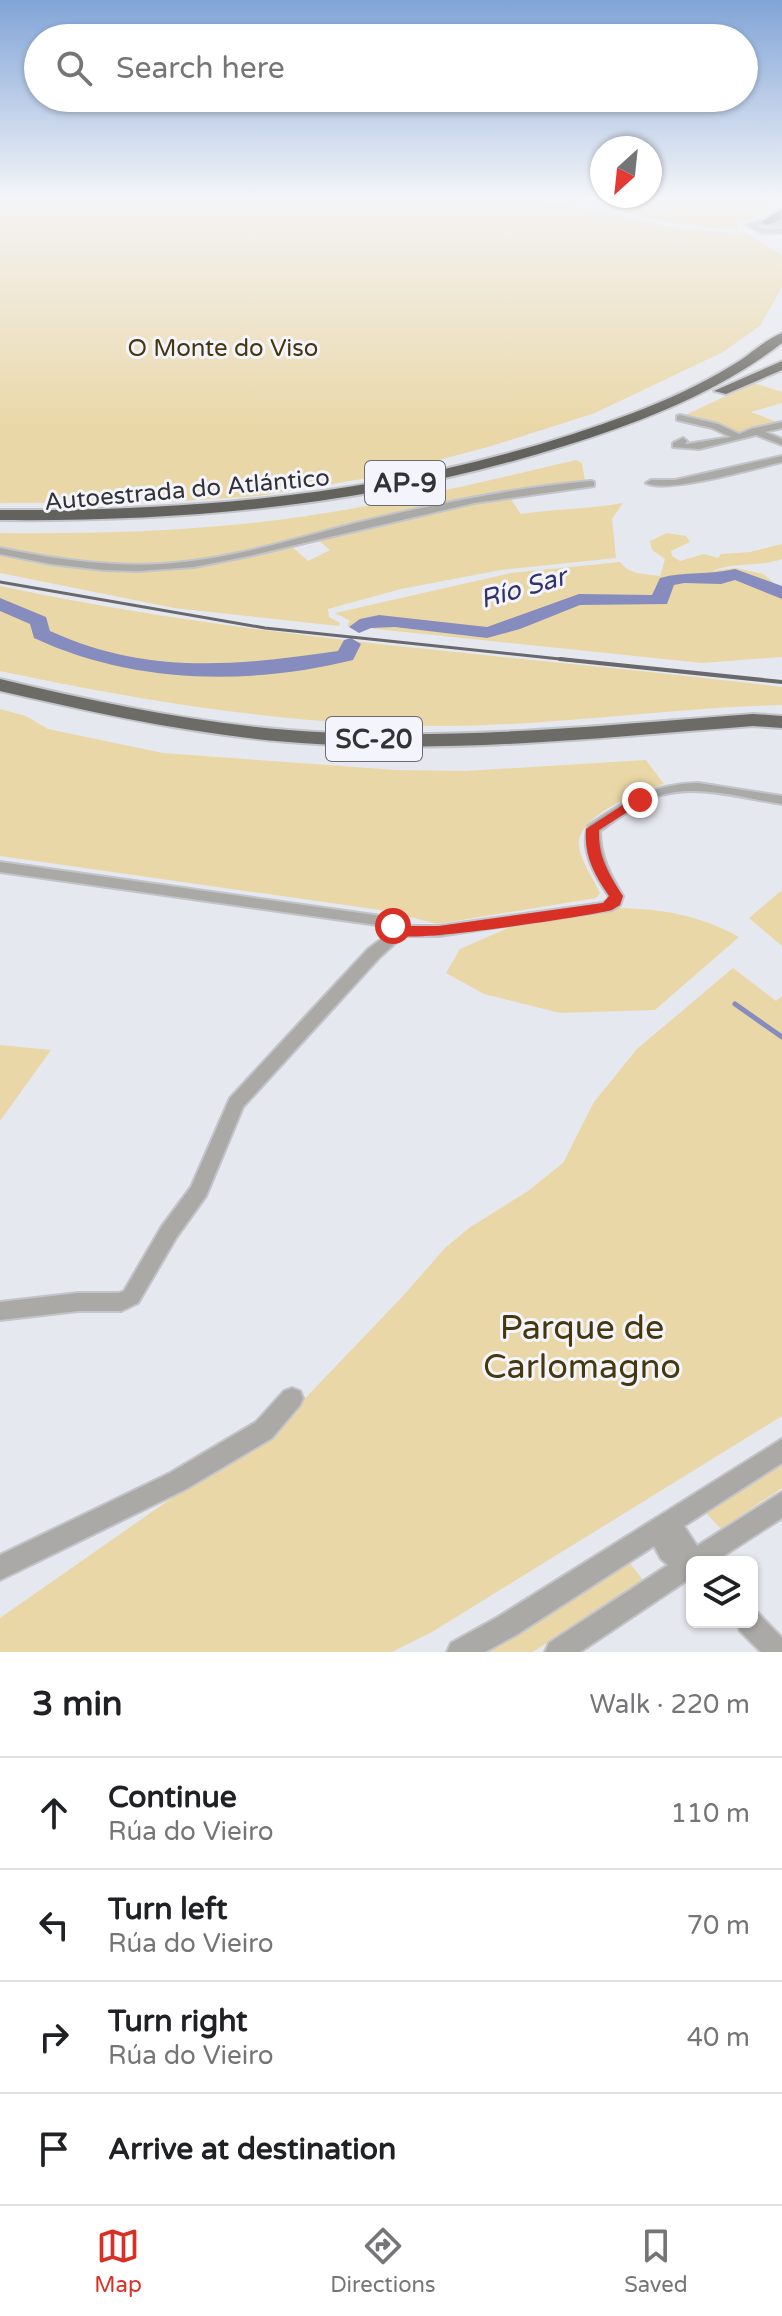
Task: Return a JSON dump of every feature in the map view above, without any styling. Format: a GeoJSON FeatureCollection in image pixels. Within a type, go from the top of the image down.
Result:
{"type":"FeatureCollection","features":[{"type":"Feature","properties":{"kind":"highway","name":"Autoestrada do Atlántico"},"geometry":{"type":"LineString","coordinates":[[0,515],[175,513],[314,498],[427,479],[560,444],[644,413],[715,381],[782,337]]}},
{"type":"Feature","properties":{"kind":"highway","name":"Autoestrada do Atlántico"},"geometry":{"type":"LineString","coordinates":[[0,526],[102,525],[243,514],[393,493],[526,462],[618,432],[708,396],[782,351]]}},
{"type":"Feature","properties":{"kind":"highway"},"geometry":{"type":"LineString","coordinates":[[708,396],[782,365]]}},
{"type":"Feature","properties":{"kind":"highway","name":"SC-20"},"geometry":{"type":"LineString","coordinates":[[0,685],[174,722],[316,738],[458,741],[782,720]]}},
{"type":"Feature","properties":{"kind":"highway","name":"SC-20"},"geometry":{"type":"LineString","coordinates":[[0,698],[166,735],[316,751],[460,754],[782,734]]}},
{"type":"Feature","properties":{"kind":"street"},"geometry":{"type":"LineString","coordinates":[[680,418],[715,426],[736,436]]}},
{"type":"Feature","properties":{"kind":"street"},"geometry":{"type":"LineString","coordinates":[[683,441],[676,445],[684,448],[718,443],[782,425]]}},
{"type":"Feature","properties":{"kind":"street"},"geometry":{"type":"LineString","coordinates":[[754,431],[782,442]]}},
{"type":"Feature","properties":{"kind":"street"},"geometry":{"type":"LineString","coordinates":[[651,483],[675,483],[782,459]]}},
{"type":"Feature","properties":{"kind":"street"},"geometry":{"type":"LineString","coordinates":[[0,551],[62,564],[140,568],[295,544],[490,496],[591,484]]}},
{"type":"Feature","properties":{"kind":"street"},"geometry":{"type":"LineString","coordinates":[[395,931],[439,931],[607,907],[615,902],[616,896],[600,873],[592,848],[593,829],[631,803],[665,790],[716,790],[782,800]]}},
{"type":"Feature","properties":{"kind":"street"},"geometry":{"type":"LineString","coordinates":[[0,867],[388,922],[396,935],[374,953],[236,1103],[199,1191],[169,1232],[131,1297],[121,1302],[78,1302],[0,1311]]}},
{"type":"Feature","properties":{"kind":"street"},"geometry":{"type":"LineString","coordinates":[[0,1568],[178,1481],[264,1430],[292,1398]]}},
{"type":"Feature","properties":{"kind":"street"},"geometry":{"type":"LineString","coordinates":[[460,1652],[507,1626],[782,1450]]}},
{"type":"Feature","properties":{"kind":"street"},"geometry":{"type":"LineString","coordinates":[[702,1556],[782,1504]]}},
{"type":"Feature","properties":{"kind":"street"},"geometry":{"type":"LineString","coordinates":[[662,1527],[665,1549],[674,1557],[686,1560]]}},
{"type":"Feature","properties":{"kind":"street"},"geometry":{"type":"LineString","coordinates":[[558,1652],[686,1567]]}},
{"type":"Feature","properties":{"kind":"street"},"geometry":{"type":"LineString","coordinates":[[755,1628],[778,1652]]}},
{"type":"Feature","properties":{"kind":"green space","name":"O Monte do Viso"},"geometry":{"type":"Polygon","coordinates":[[[0,275],[782,275],[782,287],[760,326],[723,352],[595,413],[488,447],[374,477],[258,496],[165,502],[0,503],[0,275]]]}},
{"type":"Feature","properties":{"kind":"green space"},"geometry":{"type":"Polygon","coordinates":[[[754,383],[782,392],[782,403],[751,412],[779,423],[736,433],[683,416],[754,383]]]}},
{"type":"Feature","properties":{"kind":"green space"},"geometry":{"type":"Polygon","coordinates":[[[576,460],[582,463],[585,481],[443,504],[247,551],[190,561],[99,564],[0,548],[0,533],[152,531],[284,519],[410,498],[576,460]]]}},
{"type":"Feature","properties":{"kind":"green space"},"geometry":{"type":"Polygon","coordinates":[[[508,495],[521,514],[623,503],[612,519],[616,558],[501,570],[401,589],[328,609],[329,617],[340,623],[339,626],[174,608],[0,573],[0,553],[87,568],[140,570],[197,565],[291,546],[308,561],[330,550],[317,539],[508,495]]]}},
{"type":"Feature","properties":{"kind":"green space"},"geometry":{"type":"Polygon","coordinates":[[[667,533],[686,536],[690,542],[671,551],[672,556],[680,561],[704,554],[718,558],[721,554],[750,552],[782,544],[782,559],[712,571],[736,568],[763,574],[782,590],[782,657],[702,663],[347,626],[350,621],[335,613],[511,573],[620,562],[633,572],[660,576],[665,559],[652,550],[650,541],[667,533]]]}},
{"type":"Feature","properties":{"kind":"green space"},"geometry":{"type":"Polygon","coordinates":[[[0,586],[97,605],[292,634],[782,687],[782,705],[450,726],[338,722],[167,702],[0,671],[0,586]]]}},
{"type":"Feature","properties":{"kind":"green space"},"geometry":{"type":"Polygon","coordinates":[[[0,709],[26,716],[48,729],[163,753],[396,770],[465,771],[646,760],[664,784],[611,806],[588,824],[581,835],[580,852],[600,893],[596,898],[437,924],[387,911],[0,856],[0,709]]]}},
{"type":"Feature","properties":{"kind":"green space"},"geometry":{"type":"Polygon","coordinates":[[[782,890],[782,946],[749,918],[782,890]]]}},
{"type":"Feature","properties":{"kind":"green space"},"geometry":{"type":"Polygon","coordinates":[[[617,908],[680,915],[710,923],[739,937],[655,1010],[560,1013],[484,994],[446,973],[460,949],[515,925],[617,908]]]}},
{"type":"Feature","properties":{"kind":"green space","name":"Parque de Carlomagno"},"geometry":{"type":"Polygon","coordinates":[[[733,968],[776,1001],[782,996],[782,1416],[432,1632],[392,1652],[0,1652],[0,1618],[199,1479],[270,1435],[445,1248],[563,1163],[594,1102],[637,1049],[733,968]]]}},
{"type":"Feature","properties":{"kind":"green space"},"geometry":{"type":"Polygon","coordinates":[[[0,1045],[51,1050],[0,1121],[0,1045]]]}},
{"type":"Feature","properties":{"kind":"green space"},"geometry":{"type":"Polygon","coordinates":[[[782,1462],[782,1488],[721,1529],[705,1512],[782,1462]]]}},
{"type":"Feature","properties":{"kind":"green space"},"geometry":{"type":"Polygon","coordinates":[[[629,1562],[643,1580],[533,1652],[486,1652],[629,1562]]]}},
{"type":"Feature","properties":{"kind":"waterway","name":"Río Sar"},"geometry":{"type":"LineString","coordinates":[[359,627],[379,621],[473,633],[500,630],[579,600],[660,600],[666,582],[683,577],[721,579],[735,574],[782,593]]}},
{"type":"Feature","properties":{"kind":"waterway","name":"Río Sar"},"geometry":{"type":"LineString","coordinates":[[0,604],[39,621],[41,634],[77,651],[114,662],[152,668],[230,670],[269,667],[346,656],[351,644]]}},
{"type":"Feature","properties":{"kind":"waterway"},"geometry":{"type":"LineString","coordinates":[[735,1004],[782,1037]]}},
{"type":"Feature","properties":{"kind":"railway"},"geometry":{"type":"LineString","coordinates":[[0,582],[265,628],[579,661]]}},
{"type":"Feature","properties":{"kind":"railway"},"geometry":{"type":"LineString","coordinates":[[560,659],[782,682]]}},
{"type":"Feature","properties":{"kind":"route"},"geometry":{"type":"LineString","coordinates":[[393,926],[395,931],[439,931],[607,907],[615,902],[616,896],[600,873],[592,848],[593,829],[640,800]]}}]}
